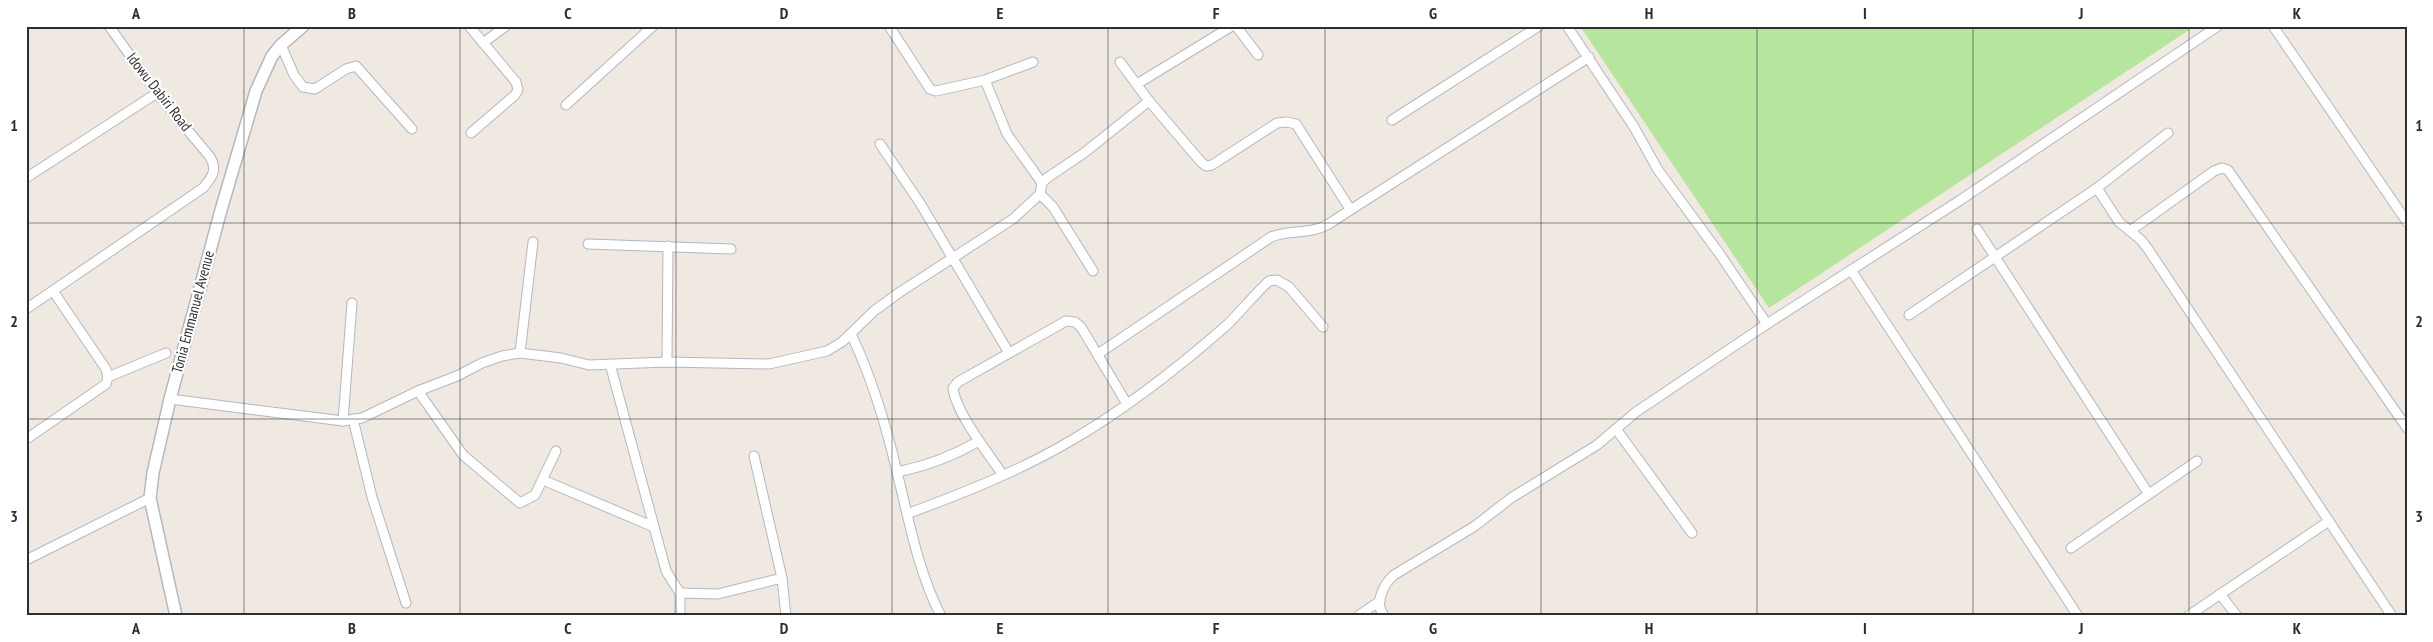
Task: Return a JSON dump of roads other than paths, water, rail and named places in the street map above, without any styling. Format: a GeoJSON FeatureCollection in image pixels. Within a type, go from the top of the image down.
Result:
{"type":"FeatureCollection","features":[{"type":"Feature","properties":{"kind":"street","name":"Idowu Dabiri Road"},"geometry":{"type":"LineString","coordinates":[[53,291],[203,188],[214,172],[214,164],[210,157],[157,93],[109,26]]}},
{"type":"Feature","properties":{"kind":"street","name":"Tonia Emmanuel Avenue"},"geometry":{"type":"LineString","coordinates":[[176,616],[150,498],[170,399],[221,210],[256,91],[272,56],[281,45],[303,26]]}},
{"type":"Feature","properties":{"kind":"street"},"geometry":{"type":"LineString","coordinates":[[469,26],[516,82],[518,90],[515,96],[471,133]]}},
{"type":"Feature","properties":{"kind":"street"},"geometry":{"type":"LineString","coordinates":[[483,43],[506,26]]}},
{"type":"Feature","properties":{"kind":"street"},"geometry":{"type":"LineString","coordinates":[[566,105],[654,26]]}},
{"type":"Feature","properties":{"kind":"street"},"geometry":{"type":"LineString","coordinates":[[889,26],[930,89],[936,91],[985,80],[1033,62]]}},
{"type":"Feature","properties":{"kind":"street"},"geometry":{"type":"LineString","coordinates":[[1138,84],[1232,26]]}},
{"type":"Feature","properties":{"kind":"street"},"geometry":{"type":"LineString","coordinates":[[1236,26],[1258,55]]}},
{"type":"Feature","properties":{"kind":"street"},"geometry":{"type":"LineString","coordinates":[[1392,120],[1538,26]]}},
{"type":"Feature","properties":{"kind":"street"},"geometry":{"type":"LineString","coordinates":[[1567,26],[1634,127],[1658,170],[1719,253],[1766,324]]}},
{"type":"Feature","properties":{"kind":"street"},"geometry":{"type":"LineString","coordinates":[[1384,616],[1380,601],[1386,583],[1394,575],[1475,526],[1506,501],[1597,445],[1636,412],[1766,324],[1959,201],[2218,26]]}},
{"type":"Feature","properties":{"kind":"street"},"geometry":{"type":"LineString","coordinates":[[2273,26],[2407,222]]}},
{"type":"Feature","properties":{"kind":"street"},"geometry":{"type":"LineString","coordinates":[[281,45],[294,75],[303,87],[316,89],[346,70],[356,66],[412,129]]}},
{"type":"Feature","properties":{"kind":"street"},"geometry":{"type":"LineString","coordinates":[[1098,354],[1271,237],[1281,233],[1302,234],[1320,229],[1589,57]]}},
{"type":"Feature","properties":{"kind":"street"},"geometry":{"type":"LineString","coordinates":[[1120,62],[1149,101],[1206,166],[1212,165],[1277,123],[1287,122],[1296,124],[1350,209]]}},
{"type":"Feature","properties":{"kind":"street"},"geometry":{"type":"LineString","coordinates":[[985,80],[1007,134],[1042,183]]}},
{"type":"Feature","properties":{"kind":"street"},"geometry":{"type":"LineString","coordinates":[[26,178],[157,93]]}},
{"type":"Feature","properties":{"kind":"street"},"geometry":{"type":"LineString","coordinates":[[170,399],[343,422],[354,420],[418,391],[457,376],[482,363],[502,356],[520,353],[561,358],[589,365],[667,362],[769,364],[786,362],[827,351],[851,334],[874,311],[900,292],[1013,219],[1040,194],[1042,183],[1084,153],[1149,101]]}},
{"type":"Feature","properties":{"kind":"street"},"geometry":{"type":"LineString","coordinates":[[1909,315],[2097,188],[2168,133]]}},
{"type":"Feature","properties":{"kind":"street"},"geometry":{"type":"LineString","coordinates":[[880,144],[920,203],[1010,353]]}},
{"type":"Feature","properties":{"kind":"street"},"geometry":{"type":"LineString","coordinates":[[2130,231],[2214,170],[2222,168],[2228,170],[2407,428]]}},
{"type":"Feature","properties":{"kind":"street"},"geometry":{"type":"LineString","coordinates":[[2097,188],[2119,222],[2141,240],[2148,249],[2392,616]]}},
{"type":"Feature","properties":{"kind":"street"},"geometry":{"type":"LineString","coordinates":[[1040,194],[1053,207],[1093,271]]}},
{"type":"Feature","properties":{"kind":"street"},"geometry":{"type":"LineString","coordinates":[[1977,229],[2148,493]]}},
{"type":"Feature","properties":{"kind":"street"},"geometry":{"type":"LineString","coordinates":[[520,353],[533,242]]}},
{"type":"Feature","properties":{"kind":"street"},"geometry":{"type":"LineString","coordinates":[[588,244],[731,249]]}},
{"type":"Feature","properties":{"kind":"street"},"geometry":{"type":"LineString","coordinates":[[667,362],[668,246]]}},
{"type":"Feature","properties":{"kind":"street"},"geometry":{"type":"LineString","coordinates":[[1851,270],[2078,616]]}},
{"type":"Feature","properties":{"kind":"street"},"geometry":{"type":"LineString","coordinates":[[907,514],[958,495],[1003,475],[1073,440],[1127,404],[1228,323],[1269,281],[1277,280],[1289,287],[1323,327]]}},
{"type":"Feature","properties":{"kind":"street"},"geometry":{"type":"LineString","coordinates":[[26,310],[53,291],[106,369],[108,377],[106,384],[28,438]]}},
{"type":"Feature","properties":{"kind":"street"},"geometry":{"type":"LineString","coordinates":[[343,422],[352,304]]}},
{"type":"Feature","properties":{"kind":"street"},"geometry":{"type":"LineString","coordinates":[[1003,475],[979,440],[954,397],[954,388],[958,382],[1066,321],[1075,322],[1082,327],[1127,404]]}},
{"type":"Feature","properties":{"kind":"street"},"geometry":{"type":"LineString","coordinates":[[851,334],[885,423],[907,514],[940,616]]}},
{"type":"Feature","properties":{"kind":"street"},"geometry":{"type":"LineString","coordinates":[[108,377],[166,353]]}},
{"type":"Feature","properties":{"kind":"street"},"geometry":{"type":"LineString","coordinates":[[610,364],[666,571],[680,593],[680,616]]}},
{"type":"Feature","properties":{"kind":"street"},"geometry":{"type":"LineString","coordinates":[[418,391],[463,455],[520,503],[527,501],[535,494],[544,480],[556,451]]}},
{"type":"Feature","properties":{"kind":"street"},"geometry":{"type":"LineString","coordinates":[[354,420],[372,497],[406,603]]}},
{"type":"Feature","properties":{"kind":"street"},"geometry":{"type":"LineString","coordinates":[[1616,429],[1692,533]]}},
{"type":"Feature","properties":{"kind":"street"},"geometry":{"type":"LineString","coordinates":[[897,472],[922,467],[957,453],[979,440]]}},
{"type":"Feature","properties":{"kind":"street"},"geometry":{"type":"LineString","coordinates":[[754,456],[782,578],[786,616]]}},
{"type":"Feature","properties":{"kind":"street"},"geometry":{"type":"LineString","coordinates":[[2071,548],[2196,461]]}},
{"type":"Feature","properties":{"kind":"street"},"geometry":{"type":"LineString","coordinates":[[544,480],[654,527]]}},
{"type":"Feature","properties":{"kind":"street"},"geometry":{"type":"LineString","coordinates":[[26,560],[150,498]]}},
{"type":"Feature","properties":{"kind":"street"},"geometry":{"type":"LineString","coordinates":[[2188,616],[2329,521]]}},
{"type":"Feature","properties":{"kind":"street"},"geometry":{"type":"LineString","coordinates":[[680,593],[718,594],[782,578]]}},
{"type":"Feature","properties":{"kind":"street"},"geometry":{"type":"LineString","coordinates":[[2220,594],[2237,616]]}},
{"type":"Feature","properties":{"kind":"street"},"geometry":{"type":"LineString","coordinates":[[1358,616],[1380,601]]}}]}
